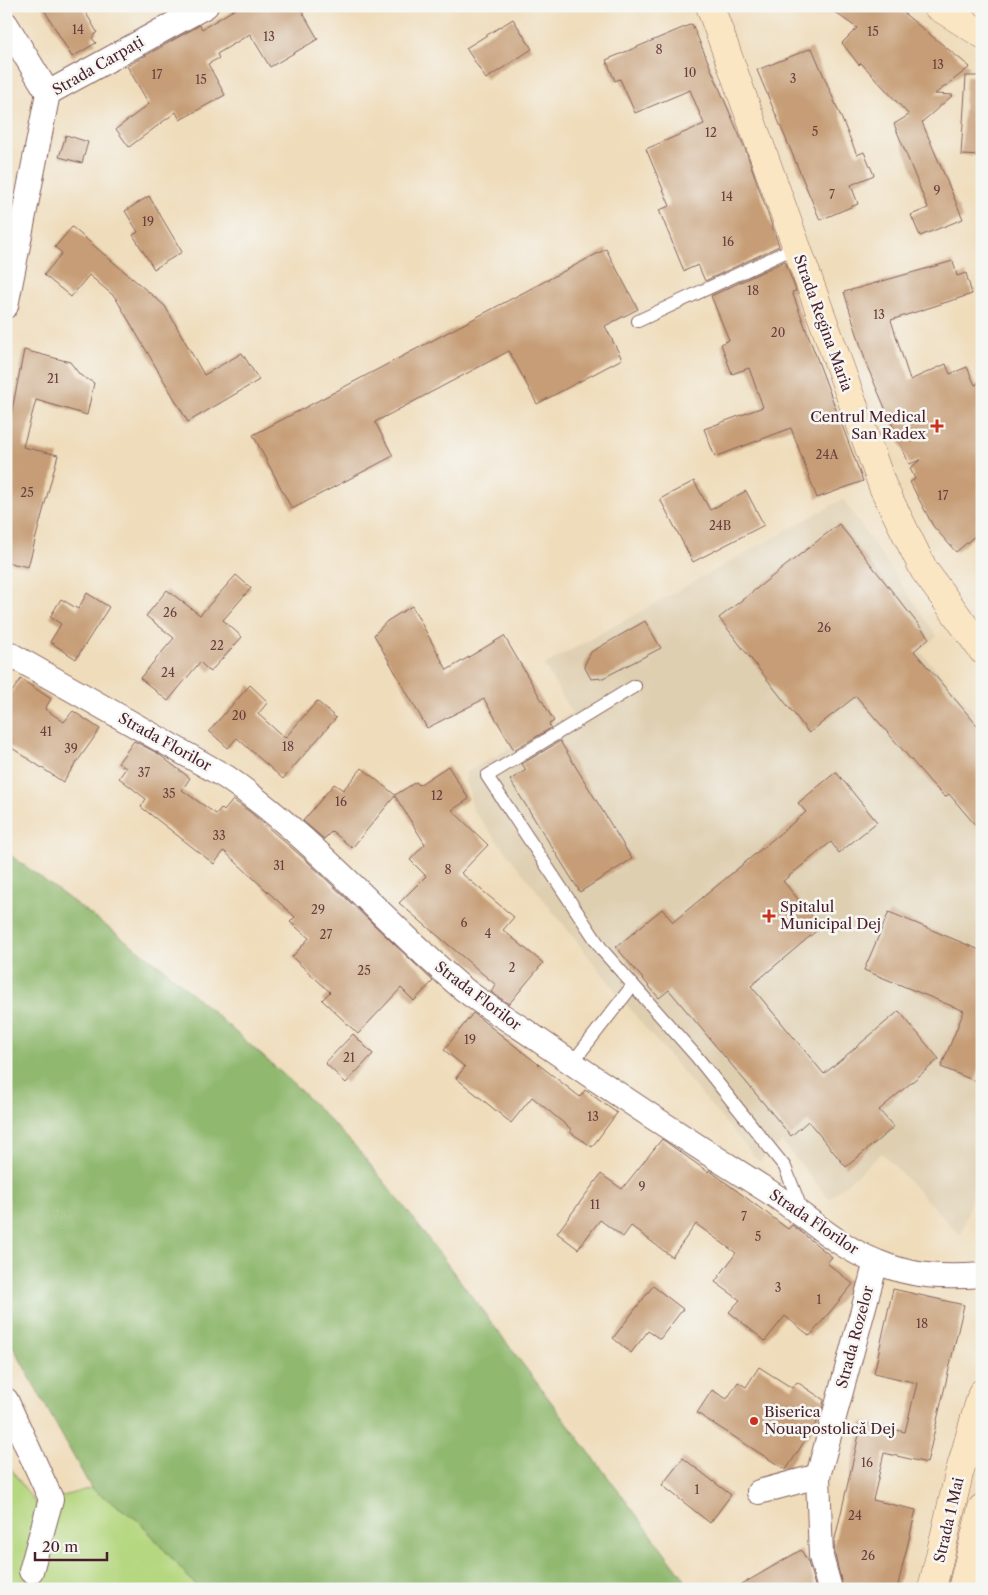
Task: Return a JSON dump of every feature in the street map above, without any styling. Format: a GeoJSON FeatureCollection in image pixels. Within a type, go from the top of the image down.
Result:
{"type":"FeatureCollection","features":[{"type":"Feature","properties":{"kind":"street","name":"Strada Carpați"},"geometry":{"type":"LineString","coordinates":[[6,306],[48,93],[206,6]]}},
{"type":"Feature","properties":{"kind":"street","name":"Strada Regina Maria"},"geometry":{"type":"LineString","coordinates":[[710,6],[883,487],[924,570],[982,650]]}},
{"type":"Feature","properties":{"kind":"street"},"geometry":{"type":"LineString","coordinates":[[937,6],[982,34]]}},
{"type":"Feature","properties":{"kind":"street"},"geometry":{"type":"LineString","coordinates":[[6,24],[48,93]]}},
{"type":"Feature","properties":{"kind":"street","name":"Strada Florilor"},"geometry":{"type":"LineString","coordinates":[[6,652],[226,777],[249,792],[285,821],[428,958],[464,989],[849,1248],[876,1262],[909,1274],[947,1278],[982,1275]]}},
{"type":"Feature","properties":{"kind":"street","name":"Strada Rozelor"},"geometry":{"type":"LineString","coordinates":[[830,1589],[821,1557],[818,1476],[876,1262]]}},
{"type":"Feature","properties":{"kind":"street","name":"Strada 1 Mai"},"geometry":{"type":"LineString","coordinates":[[932,1589],[959,1474],[982,1393]]}},
{"type":"Feature","properties":{"kind":"street"},"geometry":{"type":"LineString","coordinates":[[6,1400],[51,1498],[31,1571]]}},
{"type":"Feature","properties":{"kind":"street"},"geometry":{"type":"LineString","coordinates":[[759,1492],[818,1476]]}},
{"type":"Feature","properties":{"kind":"street","name":"Strada 1 Mai"},"geometry":{"type":"LineString","coordinates":[[962,1589],[982,1508]]}},
{"type":"Feature","properties":{"kind":"lane"},"geometry":{"type":"LineString","coordinates":[[638,321],[796,247]]}},
{"type":"Feature","properties":{"kind":"lane"},"geometry":{"type":"LineString","coordinates":[[635,686],[487,776],[603,951],[696,1056],[785,1167],[805,1217]]}},
{"type":"Feature","properties":{"kind":"lane"},"geometry":{"type":"LineString","coordinates":[[572,1063],[633,985]]}},
{"type":"Feature","properties":{"kind":"shaded area","name":"Spitalul Municipal Dej"},"geometry":{"type":"Polygon","coordinates":[[[843,499],[937,636],[920,651],[982,721],[982,1157],[961,1236],[882,1153],[829,1199],[782,1142],[759,1162],[641,1023],[473,810],[465,773],[572,713],[544,665],[843,499]]]}},
{"type":"Feature","properties":{"kind":"green space"},"geometry":{"type":"Polygon","coordinates":[[[6,852],[163,968],[293,1083],[355,1146],[402,1204],[684,1578],[685,1589],[199,1589],[139,1521],[91,1488],[6,1334],[6,852]]]}},
{"type":"Feature","properties":{"kind":"green space"},"geometry":{"type":"Polygon","coordinates":[[[6,1462],[36,1504],[91,1488],[139,1521],[199,1589],[6,1589],[6,1462]]]}},
{"type":"Feature","properties":{"kind":"building"},"geometry":{"type":"Polygon","coordinates":[[[42,6],[82,6],[97,32],[92,38],[96,43],[72,57],[42,6]]]}},
{"type":"Feature","properties":{"kind":"building"},"geometry":{"type":"Polygon","coordinates":[[[240,6],[299,6],[318,39],[270,67],[250,34],[217,54],[219,58],[208,64],[225,95],[180,120],[176,112],[129,147],[116,129],[149,104],[127,66],[200,25],[202,29],[240,6]]]}},
{"type":"Feature","properties":{"kind":"building"},"geometry":{"type":"Polygon","coordinates":[[[826,6],[895,6],[970,67],[935,94],[953,95],[922,122],[963,219],[920,236],[911,215],[928,208],[894,124],[909,115],[861,63],[859,65],[842,43],[857,28],[826,6]]]}},
{"type":"Feature","properties":{"kind":"building"},"geometry":{"type":"Polygon","coordinates":[[[513,19],[532,49],[486,79],[466,48],[513,19]]]}},
{"type":"Feature","properties":{"kind":"building"},"geometry":{"type":"Polygon","coordinates":[[[692,24],[746,151],[779,246],[705,281],[698,265],[684,271],[659,210],[670,206],[646,149],[704,124],[690,90],[635,113],[620,79],[615,81],[606,60],[692,24]]]}},
{"type":"Feature","properties":{"kind":"building"},"geometry":{"type":"Polygon","coordinates":[[[812,48],[857,155],[864,152],[874,175],[851,185],[858,204],[820,220],[757,70],[812,48]]]}},
{"type":"Feature","properties":{"kind":"building"},"geometry":{"type":"Polygon","coordinates":[[[966,76],[982,76],[982,156],[961,155],[966,76]]]}},
{"type":"Feature","properties":{"kind":"building"},"geometry":{"type":"Polygon","coordinates":[[[66,135],[88,142],[82,163],[59,157],[66,135]]]}},
{"type":"Feature","properties":{"kind":"building"},"geometry":{"type":"Polygon","coordinates":[[[149,196],[182,252],[154,269],[133,235],[138,232],[125,211],[149,196]]]}},
{"type":"Feature","properties":{"kind":"building"},"geometry":{"type":"Polygon","coordinates":[[[72,227],[165,306],[204,375],[242,353],[259,380],[188,422],[115,297],[89,275],[71,297],[44,275],[62,253],[55,247],[72,227]]]}},
{"type":"Feature","properties":{"kind":"building"},"geometry":{"type":"Polygon","coordinates":[[[606,249],[638,309],[605,326],[622,359],[537,404],[509,351],[375,422],[393,456],[292,509],[253,435],[606,249]]]}},
{"type":"Feature","properties":{"kind":"building"},"geometry":{"type":"Polygon","coordinates":[[[785,261],[796,291],[792,292],[863,481],[817,498],[791,428],[715,457],[704,429],[763,407],[749,368],[732,374],[721,344],[729,340],[711,296],[785,261]]]}},
{"type":"Feature","properties":{"kind":"building"},"geometry":{"type":"Polygon","coordinates":[[[953,261],[957,276],[966,273],[972,294],[891,320],[910,380],[946,364],[950,374],[967,367],[975,385],[982,382],[982,530],[956,552],[933,526],[910,482],[915,479],[910,468],[920,460],[909,464],[867,366],[844,292],[953,261]]]}},
{"type":"Feature","properties":{"kind":"building"},"geometry":{"type":"Polygon","coordinates":[[[24,350],[70,362],[80,375],[94,383],[87,415],[36,400],[23,447],[58,455],[28,567],[6,562],[6,425],[9,415],[11,415],[24,350]]]}},
{"type":"Feature","properties":{"kind":"building"},"geometry":{"type":"Polygon","coordinates":[[[694,481],[710,510],[746,491],[764,525],[693,562],[660,499],[694,481]]]}},
{"type":"Feature","properties":{"kind":"building"},"geometry":{"type":"Polygon","coordinates":[[[839,524],[929,638],[914,651],[982,731],[982,833],[949,794],[945,797],[933,785],[856,696],[809,733],[719,618],[839,524]]]}},
{"type":"Feature","properties":{"kind":"building"},"geometry":{"type":"Polygon","coordinates":[[[236,575],[251,588],[223,620],[242,637],[210,672],[200,662],[168,701],[140,678],[174,638],[146,616],[167,590],[200,615],[236,575]]]}},
{"type":"Feature","properties":{"kind":"building"},"geometry":{"type":"Polygon","coordinates":[[[87,593],[109,607],[76,659],[50,642],[61,624],[50,617],[61,599],[78,609],[87,593]]]}},
{"type":"Feature","properties":{"kind":"building"},"geometry":{"type":"Polygon","coordinates":[[[412,606],[447,670],[504,636],[554,721],[549,724],[551,728],[514,750],[484,699],[427,728],[374,635],[387,621],[412,606]]]}},
{"type":"Feature","properties":{"kind":"building"},"geometry":{"type":"Polygon","coordinates":[[[645,621],[661,648],[603,678],[591,679],[584,666],[591,652],[645,621]]]}},
{"type":"Feature","properties":{"kind":"building"},"geometry":{"type":"Polygon","coordinates":[[[21,679],[51,699],[45,709],[64,722],[73,711],[100,729],[63,782],[6,744],[6,700],[21,679]]]}},
{"type":"Feature","properties":{"kind":"building"},"geometry":{"type":"Polygon","coordinates":[[[250,685],[268,702],[258,714],[285,738],[317,701],[336,718],[283,779],[237,738],[228,748],[209,731],[250,685]]]}},
{"type":"Feature","properties":{"kind":"building"},"geometry":{"type":"Polygon","coordinates":[[[134,741],[157,753],[190,778],[182,790],[216,814],[221,808],[224,811],[233,800],[249,811],[308,862],[433,981],[414,1001],[401,988],[358,1034],[322,1000],[330,992],[292,957],[309,938],[290,922],[295,917],[224,851],[214,864],[141,807],[146,799],[119,778],[126,768],[118,763],[134,741]]]}},
{"type":"Feature","properties":{"kind":"building"},"geometry":{"type":"Polygon","coordinates":[[[560,741],[632,859],[580,892],[510,780],[526,770],[522,764],[560,741]]]}},
{"type":"Feature","properties":{"kind":"building"},"geometry":{"type":"Polygon","coordinates":[[[448,766],[469,799],[452,810],[488,845],[461,873],[514,917],[503,930],[543,963],[509,1004],[491,992],[496,985],[399,903],[426,876],[410,860],[425,844],[395,796],[352,848],[332,831],[324,839],[303,821],[334,784],[343,790],[362,768],[395,795],[416,782],[419,785],[448,766]]]}},
{"type":"Feature","properties":{"kind":"building"},"geometry":{"type":"Polygon","coordinates":[[[836,772],[877,822],[839,853],[831,842],[783,881],[821,927],[751,986],[824,1074],[899,1011],[939,1059],[879,1110],[894,1127],[846,1167],[808,1121],[791,1136],[669,990],[659,998],[616,947],[662,909],[673,922],[806,812],[798,803],[836,772]]]}},
{"type":"Feature","properties":{"kind":"building"},"geometry":{"type":"Polygon","coordinates":[[[889,912],[982,951],[982,1064],[975,1081],[941,1067],[964,1011],[864,970],[889,912]]]}},
{"type":"Feature","properties":{"kind":"building"},"geometry":{"type":"Polygon","coordinates":[[[473,1013],[580,1097],[585,1090],[617,1113],[592,1147],[570,1132],[572,1130],[532,1097],[511,1123],[456,1078],[465,1067],[444,1050],[473,1013]]]}},
{"type":"Feature","properties":{"kind":"building"},"geometry":{"type":"Polygon","coordinates":[[[353,1034],[373,1054],[346,1083],[325,1063],[353,1034]]]}},
{"type":"Feature","properties":{"kind":"building"},"geometry":{"type":"Polygon","coordinates":[[[662,1139],[708,1172],[709,1170],[788,1229],[792,1225],[796,1228],[832,1257],[827,1263],[853,1284],[810,1336],[785,1316],[765,1341],[729,1312],[740,1300],[715,1282],[736,1253],[696,1224],[672,1257],[631,1226],[623,1237],[600,1220],[578,1249],[557,1233],[601,1174],[622,1189],[662,1139]]]}},
{"type":"Feature","properties":{"kind":"building"},"geometry":{"type":"Polygon","coordinates":[[[653,1286],[683,1309],[660,1339],[648,1331],[631,1353],[613,1338],[653,1286]]]}},
{"type":"Feature","properties":{"kind":"building"},"geometry":{"type":"Polygon","coordinates":[[[893,1289],[964,1305],[927,1463],[884,1453],[873,1500],[916,1510],[897,1589],[843,1589],[834,1543],[862,1422],[905,1432],[917,1383],[874,1373],[893,1289]]]}},
{"type":"Feature","properties":{"kind":"building","name":"Biserica Nouapostolică Dej"},"geometry":{"type":"Polygon","coordinates":[[[759,1367],[792,1388],[797,1382],[824,1400],[820,1417],[786,1470],[697,1413],[712,1390],[727,1399],[738,1382],[746,1387],[759,1367]]]}},
{"type":"Feature","properties":{"kind":"building"},"geometry":{"type":"Polygon","coordinates":[[[683,1458],[731,1495],[710,1523],[662,1485],[683,1458]]]}},
{"type":"Feature","properties":{"kind":"building"},"geometry":{"type":"Polygon","coordinates":[[[801,1550],[808,1562],[816,1589],[734,1589],[801,1550]]]}},
{"type":"Feature","properties":{"kind":"place","name":"Centrul Medical San Radex"},"geometry":{"type":"Point","coordinates":[937,426]}},
{"type":"Feature","properties":{"kind":"place","name":"Spitalul Municipal Dej"},"geometry":{"type":"Point","coordinates":[769,916]}},
{"type":"Feature","properties":{"kind":"place","name":"Biserica Nouapostolică Dej"},"geometry":{"type":"Point","coordinates":[754,1421]}}]}
